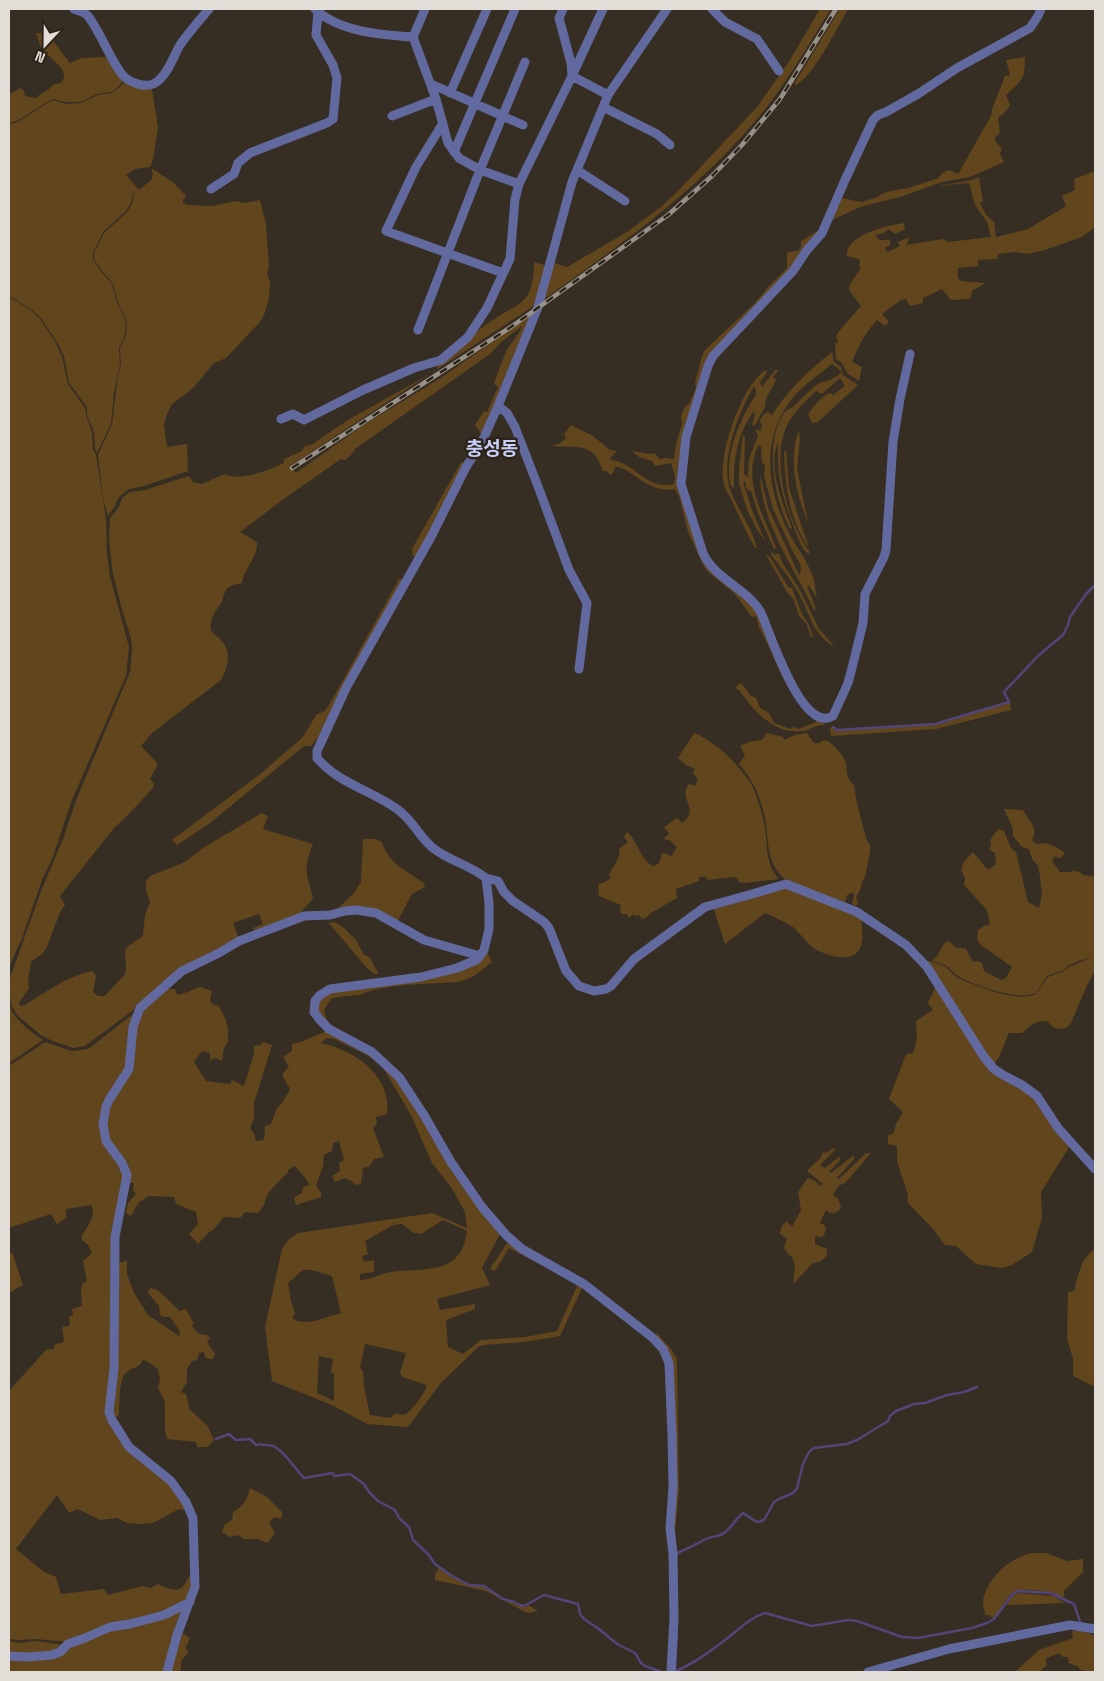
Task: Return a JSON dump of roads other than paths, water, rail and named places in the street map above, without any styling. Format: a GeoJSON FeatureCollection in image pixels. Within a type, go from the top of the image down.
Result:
{"type":"FeatureCollection","features":[{"type":"Feature","properties":{"kind":"street"},"geometry":{"type":"LineString","coordinates":[[74,9],[86,14],[122,74],[137,84],[148,86],[160,80],[180,46],[209,9]]}},
{"type":"Feature","properties":{"kind":"street"},"geometry":{"type":"LineString","coordinates":[[425,9],[413,37],[436,99],[448,143],[459,158],[480,170],[519,184]]}},
{"type":"Feature","properties":{"kind":"street"},"geometry":{"type":"LineString","coordinates":[[450,93],[487,9]]}},
{"type":"Feature","properties":{"kind":"street"},"geometry":{"type":"LineString","coordinates":[[454,152],[515,9]]}},
{"type":"Feature","properties":{"kind":"street"},"geometry":{"type":"LineString","coordinates":[[563,9],[558,18],[571,63],[572,76]]}},
{"type":"Feature","properties":{"kind":"street"},"geometry":{"type":"LineString","coordinates":[[281,420],[293,414],[304,420],[363,390],[414,368],[441,360],[468,337],[487,308],[510,258],[515,199],[519,184],[603,9]]}},
{"type":"Feature","properties":{"kind":"street"},"geometry":{"type":"LineString","coordinates":[[667,9],[608,95],[576,170],[538,307],[498,406],[482,442],[466,467],[432,537],[346,688],[319,746],[317,758],[341,778],[398,809],[410,820],[431,847],[472,868],[486,878],[498,881],[504,892],[513,901],[544,922],[549,928],[566,971],[579,986],[594,991],[611,986],[634,959],[704,907],[786,884],[857,912],[906,945],[919,958],[927,967],[984,1057],[994,1069],[1037,1096],[1058,1128],[1095,1169]]}},
{"type":"Feature","properties":{"kind":"street"},"geometry":{"type":"LineString","coordinates":[[712,9],[725,22],[756,39],[779,71]]}},
{"type":"Feature","properties":{"kind":"street"},"geometry":{"type":"LineString","coordinates":[[910,354],[892,442],[886,550],[865,594],[863,623],[848,683],[833,716],[822,718],[807,707],[788,679],[778,651],[756,604],[706,561],[681,484],[684,450],[690,422],[712,356],[793,271],[806,250],[822,234],[873,120],[878,115],[918,94],[957,68],[1030,28],[1041,9]]}},
{"type":"Feature","properties":{"kind":"street"},"geometry":{"type":"LineString","coordinates":[[316,10],[328,19],[360,30],[384,35],[413,37]]}},
{"type":"Feature","properties":{"kind":"street"},"geometry":{"type":"LineString","coordinates":[[211,189],[234,174],[238,162],[250,153],[333,119],[337,78],[333,65],[316,35],[316,10]]}},
{"type":"Feature","properties":{"kind":"street"},"geometry":{"type":"LineString","coordinates":[[418,330],[480,170],[525,62]]}},
{"type":"Feature","properties":{"kind":"street"},"geometry":{"type":"LineString","coordinates":[[572,76],[608,95]]}},
{"type":"Feature","properties":{"kind":"street"},"geometry":{"type":"LineString","coordinates":[[431,84],[523,125]]}},
{"type":"Feature","properties":{"kind":"street"},"geometry":{"type":"LineString","coordinates":[[392,116],[436,99]]}},
{"type":"Feature","properties":{"kind":"street"},"geometry":{"type":"LineString","coordinates":[[603,107],[657,134],[670,145]]}},
{"type":"Feature","properties":{"kind":"street"},"geometry":{"type":"LineString","coordinates":[[443,123],[416,167],[386,231],[503,273]]}},
{"type":"Feature","properties":{"kind":"street"},"geometry":{"type":"LineString","coordinates":[[576,170],[625,201]]}},
{"type":"Feature","properties":{"kind":"street"},"geometry":{"type":"LineString","coordinates":[[498,406],[507,413],[515,427],[568,570],[586,603],[579,669]]}},
{"type":"Feature","properties":{"kind":"street"},"geometry":{"type":"LineString","coordinates":[[486,878],[489,903],[489,929],[484,950],[480,956],[467,964],[421,977],[330,989],[320,995],[315,1001],[314,1012],[330,1028],[372,1052],[399,1077],[451,1162],[482,1206],[506,1235],[522,1249],[584,1284],[653,1338],[663,1349],[669,1363],[673,1444],[673,1487],[670,1528],[674,1618],[671,1672]]}},
{"type":"Feature","properties":{"kind":"street"},"geometry":{"type":"LineString","coordinates":[[167,1672],[177,1635],[195,1587],[193,1518],[191,1511],[171,1481],[129,1447],[112,1420],[110,1412],[114,1369],[115,1237],[126,1175],[122,1163],[106,1141],[103,1124],[109,1100],[129,1069],[133,1027],[140,1008],[182,971],[239,941],[304,916],[330,915],[356,910],[376,913],[424,940],[480,956]]}},
{"type":"Feature","properties":{"kind":"street"},"geometry":{"type":"LineString","coordinates":[[9,1656],[27,1657],[60,1652],[68,1644],[110,1627],[164,1615],[190,1602]]}},
{"type":"Feature","properties":{"kind":"street"},"geometry":{"type":"LineString","coordinates":[[868,1672],[949,1649],[1070,1624],[1094,1629]]}},
{"type":"Feature","properties":{"kind":"waterway"},"geometry":{"type":"LineString","coordinates":[[833,727],[837,730],[935,724],[1009,702],[1004,692],[1039,655],[1063,635],[1070,617],[1086,594],[1095,585]]}},
{"type":"Feature","properties":{"kind":"waterway"},"geometry":{"type":"LineString","coordinates":[[677,1555],[677,1553],[706,1539],[722,1534],[743,1513],[755,1521],[764,1520],[774,1502],[793,1493],[797,1488],[803,1464],[809,1452],[814,1448],[847,1444],[888,1421],[890,1416],[896,1411],[914,1404],[925,1403],[977,1387]]}},
{"type":"Feature","properties":{"kind":"waterway"},"geometry":{"type":"LineString","coordinates":[[216,1439],[229,1434],[236,1440],[250,1439],[256,1445],[273,1446],[280,1450],[304,1478],[332,1473],[335,1476],[350,1474],[364,1484],[378,1501],[395,1510],[399,1518],[409,1527],[413,1540],[428,1554],[435,1564],[452,1576],[469,1585],[484,1586],[503,1599],[524,1606],[544,1595],[578,1604],[580,1614],[584,1619],[617,1644],[635,1653],[645,1666],[662,1672]]}},
{"type":"Feature","properties":{"kind":"waterway"},"geometry":{"type":"LineString","coordinates":[[676,1671],[703,1656],[750,1620],[765,1613],[812,1626],[848,1620],[857,1621],[902,1637],[918,1638],[972,1628],[987,1623],[994,1619],[1012,1595],[1018,1591],[1050,1593],[1074,1604],[1082,1624]]}},
{"type":"Feature","properties":{"kind":"waterway"},"geometry":{"type":"LineString","coordinates":[[675,1672],[677,1633]]}},
{"type":"Feature","properties":{"kind":"railway"},"geometry":{"type":"LineString","coordinates":[[292,468],[511,327],[668,215],[712,176],[742,145],[780,99],[836,9]]}},
{"type":"Feature","properties":{"kind":"district","name":"충성동"},"geometry":{"type":"Point","coordinates":[492,448]}}]}
